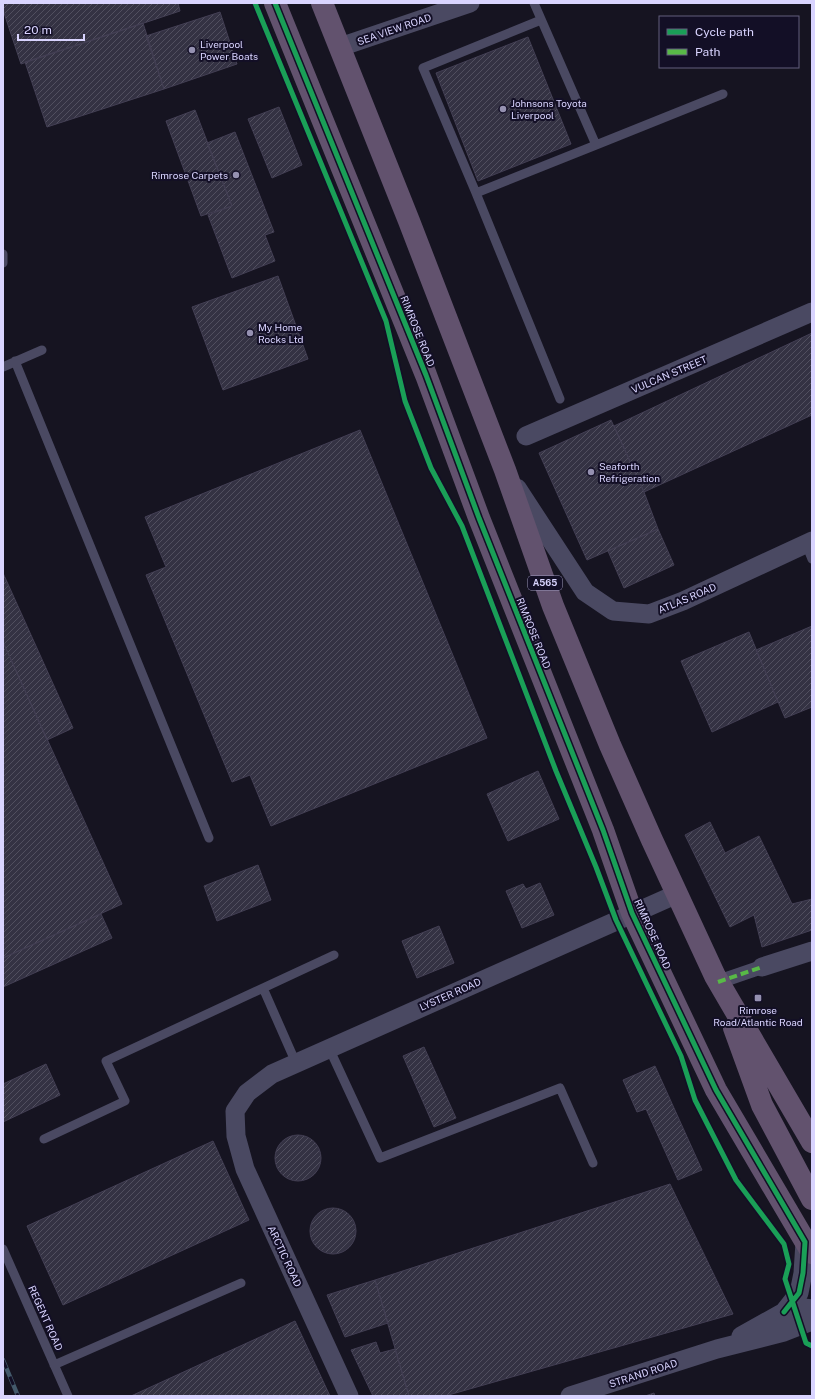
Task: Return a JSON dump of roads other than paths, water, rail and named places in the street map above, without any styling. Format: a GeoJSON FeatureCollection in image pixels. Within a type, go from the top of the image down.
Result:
{"type":"FeatureCollection","features":[{"type":"Feature","properties":{"kind":"highway","name":"RIMROSE ROAD"},"geometry":{"type":"LineString","coordinates":[[275,3],[426,375],[479,518],[603,830],[632,913],[716,1090],[809,1247]]}},
{"type":"Feature","properties":{"kind":"highway","name":"A565"},"geometry":{"type":"LineString","coordinates":[[322,3],[410,221],[505,470],[553,606],[610,745],[717,979],[812,1142]]}},
{"type":"Feature","properties":{"kind":"highway"},"geometry":{"type":"LineString","coordinates":[[717,979],[762,1105],[812,1199]]}},
{"type":"Feature","properties":{"kind":"street","name":"SEA VIEW ROAD"},"geometry":{"type":"LineString","coordinates":[[340,47],[470,3]]}},
{"type":"Feature","properties":{"kind":"street","name":"VULCAN STREET"},"geometry":{"type":"LineString","coordinates":[[526,436],[812,312]]}},
{"type":"Feature","properties":{"kind":"street","name":"ATLAS ROAD"},"geometry":{"type":"LineString","coordinates":[[505,470],[585,592],[612,611],[649,614],[810,548]]}},
{"type":"Feature","properties":{"kind":"street","name":"LYSTER ROAD"},"geometry":{"type":"LineString","coordinates":[[235,1111],[247,1093],[272,1074],[677,894]]}},
{"type":"Feature","properties":{"kind":"street"},"geometry":{"type":"LineString","coordinates":[[717,979],[762,968],[812,951]]}},
{"type":"Feature","properties":{"kind":"street","name":"ARCTIC ROAD"},"geometry":{"type":"LineString","coordinates":[[235,1111],[236,1136],[245,1169],[349,1396]]}},
{"type":"Feature","properties":{"kind":"street","name":"STRAND ROAD"},"geometry":{"type":"LineString","coordinates":[[717,1349],[784,1312],[799,1293],[809,1247]]}},
{"type":"Feature","properties":{"kind":"street","name":"STRAND ROAD"},"geometry":{"type":"LineString","coordinates":[[784,1312],[796,1312],[804,1308],[812,1309]]}},
{"type":"Feature","properties":{"kind":"street","name":"STRAND ROAD"},"geometry":{"type":"LineString","coordinates":[[570,1396],[717,1349],[784,1332],[812,1322]]}},
{"type":"Feature","properties":{"kind":"lane"},"geometry":{"type":"LineString","coordinates":[[534,3],[596,145]]}},
{"type":"Feature","properties":{"kind":"lane"},"geometry":{"type":"LineString","coordinates":[[541,20],[423,68],[560,399]]}},
{"type":"Feature","properties":{"kind":"lane"},"geometry":{"type":"LineString","coordinates":[[476,193],[723,94]]}},
{"type":"Feature","properties":{"kind":"lane"},"geometry":{"type":"LineString","coordinates":[[3,254],[3,263]]}},
{"type":"Feature","properties":{"kind":"lane"},"geometry":{"type":"LineString","coordinates":[[3,367],[42,350]]}},
{"type":"Feature","properties":{"kind":"lane"},"geometry":{"type":"LineString","coordinates":[[15,361],[210,838]]}},
{"type":"Feature","properties":{"kind":"lane"},"geometry":{"type":"LineString","coordinates":[[44,1139],[125,1101],[106,1060],[334,955]]}},
{"type":"Feature","properties":{"kind":"lane"},"geometry":{"type":"LineString","coordinates":[[264,988],[296,1063]]}},
{"type":"Feature","properties":{"kind":"lane"},"geometry":{"type":"LineString","coordinates":[[329,1048],[380,1158],[560,1088],[593,1163]]}},
{"type":"Feature","properties":{"kind":"lane","name":"REGENT ROAD"},"geometry":{"type":"LineString","coordinates":[[3,1249],[68,1396]]}},
{"type":"Feature","properties":{"kind":"lane"},"geometry":{"type":"LineString","coordinates":[[54,1365],[241,1283]]}},
{"type":"Feature","properties":{"kind":"railway"},"geometry":{"type":"LineString","coordinates":[[3,1360],[18,1396]]}},
{"type":"Feature","properties":{"kind":"place","name":"Liverpool Power Boats"},"geometry":{"type":"Point","coordinates":[192,50]}},
{"type":"Feature","properties":{"kind":"place","name":"Johnsons Toyota Liverpool"},"geometry":{"type":"Point","coordinates":[503,109]}},
{"type":"Feature","properties":{"kind":"place","name":"Rimrose Carpets"},"geometry":{"type":"Point","coordinates":[236,175]}},
{"type":"Feature","properties":{"kind":"place","name":"My Home Rocks Ltd"},"geometry":{"type":"Point","coordinates":[250,333]}},
{"type":"Feature","properties":{"kind":"place","name":"Seaforth Refrigeration"},"geometry":{"type":"Point","coordinates":[591,472]}},
{"type":"Feature","properties":{"kind":"place","name":"Rimrose Road/Atlantic Road"},"geometry":{"type":"Point","coordinates":[758,998]}}]}
